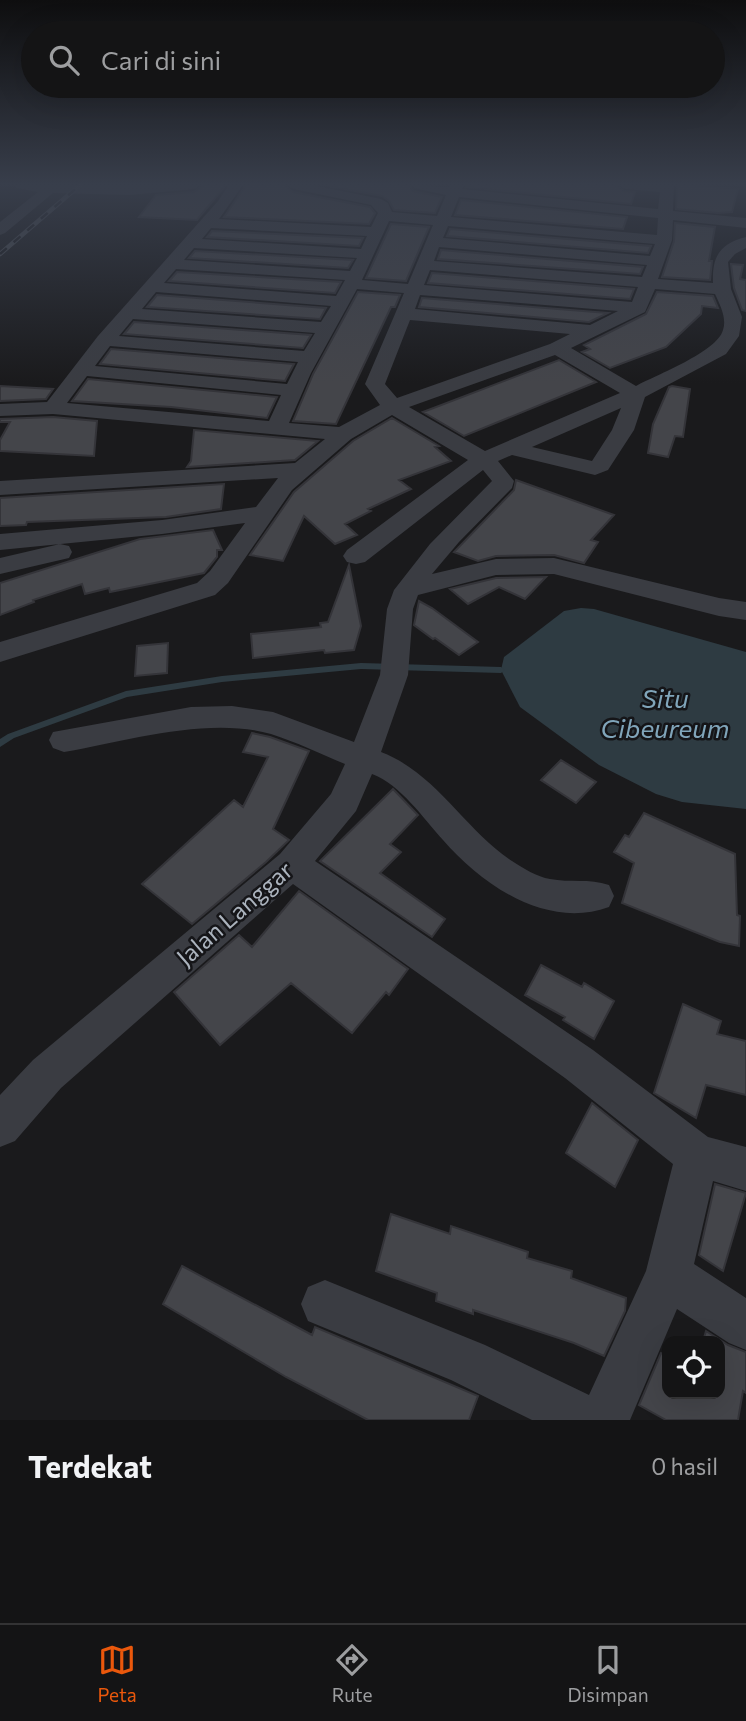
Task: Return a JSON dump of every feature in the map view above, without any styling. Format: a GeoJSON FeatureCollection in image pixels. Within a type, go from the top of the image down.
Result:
{"type":"FeatureCollection","features":[{"type":"Feature","properties":{"kind":"street"},"geometry":{"type":"LineString","coordinates":[[52,408],[105,340],[185,251]]}},
{"type":"Feature","properties":{"kind":"street"},"geometry":{"type":"LineString","coordinates":[[323,251],[366,254]]}},
{"type":"Feature","properties":{"kind":"street"},"geometry":{"type":"LineString","coordinates":[[276,428],[291,390],[354,280],[367,251]]}},
{"type":"Feature","properties":{"kind":"street"},"geometry":{"type":"LineString","coordinates":[[429,251],[406,314],[375,384],[379,393],[393,406],[482,460]]}},
{"type":"Feature","properties":{"kind":"street"},"geometry":{"type":"LineString","coordinates":[[542,251],[657,261]]}},
{"type":"Feature","properties":{"kind":"street"},"geometry":{"type":"LineString","coordinates":[[0,652],[206,589],[219,577],[284,485],[343,434],[393,406],[558,348],[639,308],[660,251]]}},
{"type":"Feature","properties":{"kind":"street"},"geometry":{"type":"LineString","coordinates":[[356,556],[482,460],[636,394],[738,338],[727,281],[719,269],[722,256],[730,251]]}},
{"type":"Feature","properties":{"kind":"street"},"geometry":{"type":"LineString","coordinates":[[173,264],[639,308]]}},
{"type":"Feature","properties":{"kind":"street"},"geometry":{"type":"LineString","coordinates":[[424,265],[647,284],[727,281]]}},
{"type":"Feature","properties":{"kind":"street"},"geometry":{"type":"LineString","coordinates":[[152,287],[340,301]]}},
{"type":"Feature","properties":{"kind":"street"},"geometry":{"type":"LineString","coordinates":[[129,313],[326,328]]}},
{"type":"Feature","properties":{"kind":"street"},"geometry":{"type":"LineString","coordinates":[[406,314],[595,331]]}},
{"type":"Feature","properties":{"kind":"street"},"geometry":{"type":"LineString","coordinates":[[105,340],[310,357]]}},
{"type":"Feature","properties":{"kind":"street"},"geometry":{"type":"LineString","coordinates":[[558,348],[636,394]]}},
{"type":"Feature","properties":{"kind":"street"},"geometry":{"type":"LineString","coordinates":[[81,370],[291,390]]}},
{"type":"Feature","properties":{"kind":"street"},"geometry":{"type":"LineString","coordinates":[[509,448],[597,467],[623,430],[636,394]]}},
{"type":"Feature","properties":{"kind":"street"},"geometry":{"type":"LineString","coordinates":[[0,410],[52,408],[343,434]]}},
{"type":"Feature","properties":{"kind":"street","name":"Jalan Langgar"},"geometry":{"type":"LineString","coordinates":[[5,1110],[292,864],[344,802],[364,757],[395,659],[400,609],[407,590],[426,561],[500,488],[503,481],[501,474],[482,460]]}},
{"type":"Feature","properties":{"kind":"street"},"geometry":{"type":"LineString","coordinates":[[0,488],[299,470]]}},
{"type":"Feature","properties":{"kind":"street"},"geometry":{"type":"LineString","coordinates":[[0,542],[162,527],[265,513]]}},
{"type":"Feature","properties":{"kind":"street"},"geometry":{"type":"LineString","coordinates":[[0,566],[162,527]]}},
{"type":"Feature","properties":{"kind":"street"},"geometry":{"type":"LineString","coordinates":[[407,590],[487,567],[528,564],[554,566],[705,604],[746,611]]}},
{"type":"Feature","properties":{"kind":"street"},"geometry":{"type":"LineString","coordinates":[[64,740],[191,718],[232,717],[273,723],[364,757],[404,777],[467,848],[504,876],[551,895],[596,896]]}},
{"type":"Feature","properties":{"kind":"street"},"geometry":{"type":"LineString","coordinates":[[292,864],[579,1064],[697,1155],[746,1169]]}},
{"type":"Feature","properties":{"kind":"street"},"geometry":{"type":"LineString","coordinates":[[604,1420],[667,1275],[697,1155]]}},
{"type":"Feature","properties":{"kind":"street"},"geometry":{"type":"LineString","coordinates":[[667,1275],[746,1326]]}},
{"type":"Feature","properties":{"kind":"street"},"geometry":{"type":"LineString","coordinates":[[325,1304],[468,1362],[586,1420]]}},
{"type":"Feature","properties":{"kind":"water","name":"Situ Cibeureum"},"geometry":{"type":"Polygon","coordinates":[[[594,609],[746,652],[746,809],[682,802],[656,794],[599,765],[520,707],[501,670],[504,657],[564,611],[594,609]]]}},
{"type":"Feature","properties":{"kind":"building"},"geometry":{"type":"Polygon","coordinates":[[[195,251],[200,251],[353,260],[348,268],[189,258],[195,251]]]}},
{"type":"Feature","properties":{"kind":"building"},"geometry":{"type":"Polygon","coordinates":[[[378,251],[419,251],[406,281],[366,278],[378,251]]]}},
{"type":"Feature","properties":{"kind":"building"},"geometry":{"type":"Polygon","coordinates":[[[441,251],[456,251],[643,267],[640,274],[438,259],[441,251]]]}},
{"type":"Feature","properties":{"kind":"building"},"geometry":{"type":"Polygon","coordinates":[[[671,251],[711,251],[710,280],[662,277],[671,251]]]}},
{"type":"Feature","properties":{"kind":"building"},"geometry":{"type":"Polygon","coordinates":[[[731,264],[743,265],[740,279],[746,280],[746,311],[742,310],[734,288],[731,264]]]}},
{"type":"Feature","properties":{"kind":"building"},"geometry":{"type":"Polygon","coordinates":[[[177,272],[341,282],[335,293],[169,281],[177,272]]]}},
{"type":"Feature","properties":{"kind":"building"},"geometry":{"type":"Polygon","coordinates":[[[432,273],[634,289],[630,299],[428,283],[432,273]]]}},
{"type":"Feature","properties":{"kind":"building"},"geometry":{"type":"Polygon","coordinates":[[[358,292],[400,295],[395,307],[391,307],[336,424],[293,421],[313,374],[358,292]]]}},
{"type":"Feature","properties":{"kind":"building"},"geometry":{"type":"Polygon","coordinates":[[[657,292],[713,296],[718,308],[702,306],[701,314],[666,347],[610,368],[582,352],[590,349],[584,345],[646,314],[657,292]]]}},
{"type":"Feature","properties":{"kind":"building"},"geometry":{"type":"Polygon","coordinates":[[[157,295],[326,308],[320,319],[147,307],[157,295]]]}},
{"type":"Feature","properties":{"kind":"building"},"geometry":{"type":"Polygon","coordinates":[[[422,298],[608,313],[589,322],[419,307],[422,298]]]}},
{"type":"Feature","properties":{"kind":"building"},"geometry":{"type":"Polygon","coordinates":[[[134,322],[311,335],[303,348],[124,334],[134,322]]]}},
{"type":"Feature","properties":{"kind":"building"},"geometry":{"type":"Polygon","coordinates":[[[111,349],[294,364],[285,381],[100,364],[111,349]]]}},
{"type":"Feature","properties":{"kind":"building"},"geometry":{"type":"Polygon","coordinates":[[[559,360],[596,382],[464,436],[423,412],[559,360]]]}},
{"type":"Feature","properties":{"kind":"building"},"geometry":{"type":"Polygon","coordinates":[[[88,379],[277,397],[267,418],[171,407],[72,401],[88,379]]]}},
{"type":"Feature","properties":{"kind":"building"},"geometry":{"type":"Polygon","coordinates":[[[0,386],[53,389],[46,399],[0,401],[0,386]]]}},
{"type":"Feature","properties":{"kind":"building"},"geometry":{"type":"Polygon","coordinates":[[[669,387],[690,389],[683,437],[675,436],[668,457],[648,453],[653,424],[669,387]]]}},
{"type":"Feature","properties":{"kind":"building"},"geometry":{"type":"Polygon","coordinates":[[[53,417],[97,421],[94,456],[0,451],[0,440],[10,422],[0,422],[0,419],[53,417]]]}},
{"type":"Feature","properties":{"kind":"building"},"geometry":{"type":"Polygon","coordinates":[[[392,418],[439,446],[435,447],[451,461],[399,480],[411,489],[368,509],[371,511],[345,524],[357,535],[335,544],[304,516],[283,561],[250,555],[294,492],[353,441],[392,418]]]}},
{"type":"Feature","properties":{"kind":"building"},"geometry":{"type":"Polygon","coordinates":[[[194,430],[318,441],[295,460],[187,467],[191,461],[194,430]]]}},
{"type":"Feature","properties":{"kind":"building"},"geometry":{"type":"Polygon","coordinates":[[[516,480],[614,515],[591,540],[598,542],[584,563],[554,555],[496,556],[478,561],[454,552],[514,490],[516,480]]]}},
{"type":"Feature","properties":{"kind":"building"},"geometry":{"type":"Polygon","coordinates":[[[224,484],[221,509],[166,517],[27,522],[26,525],[0,526],[0,498],[224,484]]]}},
{"type":"Feature","properties":{"kind":"building"},"geometry":{"type":"Polygon","coordinates":[[[213,530],[222,550],[217,550],[217,557],[204,573],[110,592],[109,588],[85,594],[82,584],[33,600],[34,602],[0,615],[0,583],[140,539],[213,530]]]}},
{"type":"Feature","properties":{"kind":"building"},"geometry":{"type":"Polygon","coordinates":[[[349,565],[361,626],[354,650],[325,653],[324,650],[253,658],[251,634],[321,627],[320,623],[328,622],[349,565]]]}},
{"type":"Feature","properties":{"kind":"building"},"geometry":{"type":"Polygon","coordinates":[[[546,577],[525,599],[499,587],[468,604],[450,589],[496,578],[546,577]]]}},
{"type":"Feature","properties":{"kind":"building"},"geometry":{"type":"Polygon","coordinates":[[[419,601],[478,642],[459,655],[433,639],[414,625],[419,601]]]}},
{"type":"Feature","properties":{"kind":"building"},"geometry":{"type":"Polygon","coordinates":[[[168,643],[167,673],[135,676],[137,646],[168,643]]]}},
{"type":"Feature","properties":{"kind":"building"},"geometry":{"type":"Polygon","coordinates":[[[252,733],[309,751],[273,829],[289,840],[192,924],[142,884],[234,800],[243,807],[268,757],[243,752],[252,733]]]}},
{"type":"Feature","properties":{"kind":"building"},"geometry":{"type":"Polygon","coordinates":[[[561,760],[596,782],[576,803],[541,780],[561,760]]]}},
{"type":"Feature","properties":{"kind":"building"},"geometry":{"type":"Polygon","coordinates":[[[393,789],[418,815],[390,844],[401,852],[380,873],[445,919],[432,937],[320,861],[393,789]]]}},
{"type":"Feature","properties":{"kind":"building"},"geometry":{"type":"Polygon","coordinates":[[[644,813],[735,854],[737,915],[740,916],[739,946],[720,942],[622,903],[634,863],[614,852],[625,835],[629,837],[644,813]]]}},
{"type":"Feature","properties":{"kind":"building"},"geometry":{"type":"Polygon","coordinates":[[[299,891],[408,969],[389,995],[386,992],[352,1033],[291,983],[220,1045],[174,992],[239,935],[252,947],[299,891]]]}},
{"type":"Feature","properties":{"kind":"building"},"geometry":{"type":"Polygon","coordinates":[[[541,965],[582,987],[584,983],[614,1001],[594,1039],[563,1020],[565,1017],[525,995],[541,965]]]}},
{"type":"Feature","properties":{"kind":"building"},"geometry":{"type":"Polygon","coordinates":[[[683,1004],[721,1021],[717,1034],[746,1041],[746,1095],[706,1085],[696,1118],[654,1093],[683,1004]]]}},
{"type":"Feature","properties":{"kind":"building"},"geometry":{"type":"Polygon","coordinates":[[[592,1103],[638,1140],[615,1187],[566,1153],[592,1103]]]}},
{"type":"Feature","properties":{"kind":"building"},"geometry":{"type":"Polygon","coordinates":[[[715,1184],[746,1193],[723,1271],[699,1255],[715,1184]]]}},
{"type":"Feature","properties":{"kind":"building"},"geometry":{"type":"Polygon","coordinates":[[[391,1214],[450,1234],[451,1226],[528,1252],[527,1258],[572,1271],[571,1278],[626,1298],[625,1311],[604,1356],[574,1343],[473,1310],[473,1314],[436,1301],[437,1293],[376,1271],[391,1214]]]}},
{"type":"Feature","properties":{"kind":"building"},"geometry":{"type":"Polygon","coordinates":[[[182,1266],[312,1335],[315,1327],[478,1396],[469,1420],[368,1420],[286,1377],[163,1304],[182,1266]]]}},
{"type":"Feature","properties":{"kind":"building"},"geometry":{"type":"Polygon","coordinates":[[[725,1343],[746,1352],[746,1393],[743,1391],[738,1420],[666,1420],[639,1405],[661,1353],[662,1399],[725,1399],[725,1343]]]}},
{"type":"Feature","properties":{"kind":"waterway"},"geometry":{"type":"LineString","coordinates":[[0,744],[11,736],[126,694],[222,679],[361,666],[501,670]]}},
{"type":"Feature","properties":{"kind":"railway"},"geometry":{"type":"LineString","coordinates":[[0,254],[3,251]]}}]}
